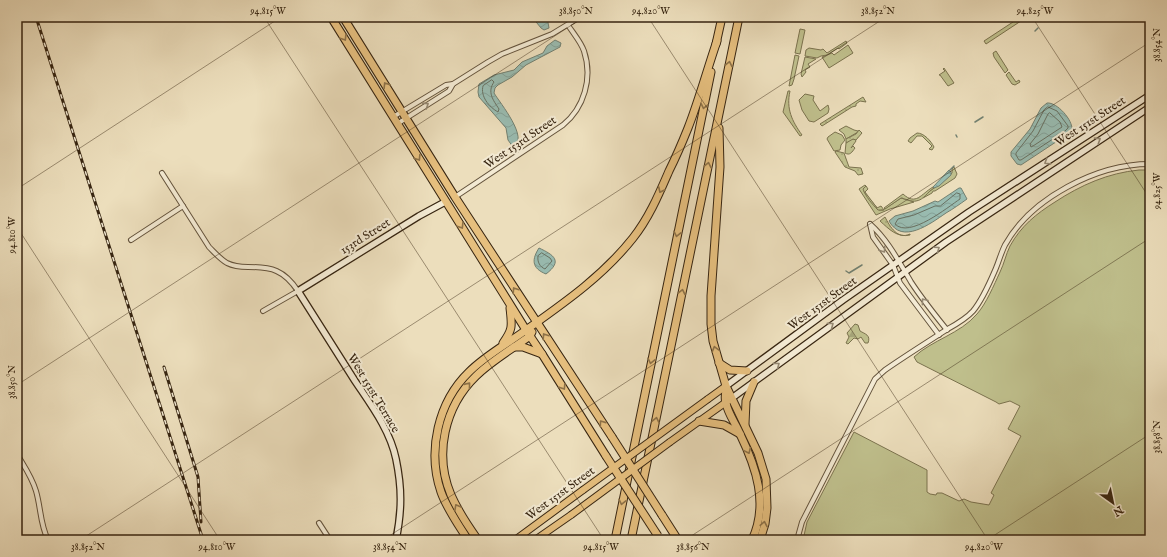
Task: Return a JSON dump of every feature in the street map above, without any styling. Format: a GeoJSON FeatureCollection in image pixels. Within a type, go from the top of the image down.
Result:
{"type":"FeatureCollection","features":[{"type":"Feature","properties":{"kind":"highway"},"geometry":{"type":"LineString","coordinates":[[331,17],[445,202],[659,538]]}},
{"type":"Feature","properties":{"kind":"highway"},"geometry":{"type":"LineString","coordinates":[[343,17],[455,197],[678,540]]}},
{"type":"Feature","properties":{"kind":"highway"},"geometry":{"type":"LineString","coordinates":[[614,540],[722,17]]}},
{"type":"Feature","properties":{"kind":"highway"},"geometry":{"type":"LineString","coordinates":[[631,540],[739,17]]}},
{"type":"Feature","properties":{"kind":"highway"},"geometry":{"type":"LineString","coordinates":[[478,540],[455,503],[447,485],[443,461],[445,433],[455,404],[469,383],[514,347],[536,323],[596,278],[619,254],[642,225],[659,194],[688,129],[717,41]]}},
{"type":"Feature","properties":{"kind":"highway"},"geometry":{"type":"LineString","coordinates":[[718,116],[720,167],[710,310],[714,341],[726,386],[758,453],[766,479],[767,508],[765,524],[760,540]]}},
{"type":"Feature","properties":{"kind":"highway"},"geometry":{"type":"LineString","coordinates":[[502,345],[512,328],[510,305]]}},
{"type":"Feature","properties":{"kind":"highway"},"geometry":{"type":"LineString","coordinates":[[468,540],[448,508],[441,490],[435,464],[436,437],[444,410],[456,386],[474,367],[502,345],[528,333]]}},
{"type":"Feature","properties":{"kind":"highway"},"geometry":{"type":"LineString","coordinates":[[514,347],[523,347],[542,354]]}},
{"type":"Feature","properties":{"kind":"highway"},"geometry":{"type":"LineString","coordinates":[[719,363],[730,370],[747,371]]}},
{"type":"Feature","properties":{"kind":"highway"},"geometry":{"type":"LineString","coordinates":[[745,426],[746,401],[754,382]]}},
{"type":"Feature","properties":{"kind":"highway"},"geometry":{"type":"LineString","coordinates":[[726,386],[725,403],[752,460],[759,486],[760,498],[758,516],[752,540]]}},
{"type":"Feature","properties":{"kind":"highway"},"geometry":{"type":"LineString","coordinates":[[700,421],[724,425],[740,434]]}},
{"type":"Feature","properties":{"kind":"main road","name":"West 151st Street"},"geometry":{"type":"LineString","coordinates":[[515,540],[843,300],[969,212],[1150,95]]}},
{"type":"Feature","properties":{"kind":"main road","name":"West 151st Street"},"geometry":{"type":"LineString","coordinates":[[536,540],[897,276],[1150,107]]}},
{"type":"Feature","properties":{"kind":"main road","name":"153rd Street"},"geometry":{"type":"LineString","coordinates":[[298,291],[419,216],[445,202]]}},
{"type":"Feature","properties":{"kind":"main road","name":"West 151st Terrace"},"geometry":{"type":"LineString","coordinates":[[298,291],[374,410],[387,434],[396,457],[401,491],[400,519],[396,540]]}},
{"type":"Feature","properties":{"kind":"street"},"geometry":{"type":"LineString","coordinates":[[393,117],[446,85],[453,84],[502,54],[542,38],[580,17]]}},
{"type":"Feature","properties":{"kind":"street","name":"West 153rd Street"},"geometry":{"type":"LineString","coordinates":[[455,197],[563,125],[577,110],[582,102],[587,83],[586,60],[582,46],[568,25]]}},
{"type":"Feature","properties":{"kind":"street"},"geometry":{"type":"LineString","coordinates":[[397,124],[449,91],[453,84]]}},
{"type":"Feature","properties":{"kind":"street"},"geometry":{"type":"LineString","coordinates":[[797,540],[802,522],[875,379],[884,370],[964,319],[973,311],[996,269],[1008,240],[1018,225],[1030,214],[1071,186],[1096,174],[1125,166],[1150,164]]}},
{"type":"Feature","properties":{"kind":"street"},"geometry":{"type":"LineString","coordinates":[[162,173],[209,246],[218,257],[228,264],[274,269],[285,275],[291,281],[298,291],[263,311]]}},
{"type":"Feature","properties":{"kind":"street"},"geometry":{"type":"LineString","coordinates":[[131,240],[183,206]]}},
{"type":"Feature","properties":{"kind":"street"},"geometry":{"type":"LineString","coordinates":[[939,335],[918,308],[897,276],[893,265],[873,237],[870,224],[879,232],[920,296],[947,330]]}},
{"type":"Feature","properties":{"kind":"street"},"geometry":{"type":"LineString","coordinates":[[17,454],[33,482],[37,493],[41,521],[48,540]]}},
{"type":"Feature","properties":{"kind":"street"},"geometry":{"type":"LineString","coordinates":[[319,523],[330,540]]}},
{"type":"Feature","properties":{"kind":"green space"},"geometry":{"type":"Polygon","coordinates":[[[1014,17],[1027,17],[986,44],[984,41],[1013,22],[1014,17]]]}},
{"type":"Feature","properties":{"kind":"green space"},"geometry":{"type":"Polygon","coordinates":[[[800,29],[805,30],[800,54],[795,53],[800,29]]]}},
{"type":"Feature","properties":{"kind":"green space"},"geometry":{"type":"Polygon","coordinates":[[[846,41],[847,43],[839,49],[838,48],[827,55],[817,58],[805,56],[806,50],[809,48],[823,49],[827,53],[846,41]]]}},
{"type":"Feature","properties":{"kind":"green space"},"geometry":{"type":"Polygon","coordinates":[[[848,45],[853,53],[829,68],[822,57],[832,53],[834,55],[848,45]]]}},
{"type":"Feature","properties":{"kind":"green space"},"geometry":{"type":"Polygon","coordinates":[[[996,51],[1008,70],[1005,73],[994,57],[993,53],[996,51]]]}},
{"type":"Feature","properties":{"kind":"green space"},"geometry":{"type":"Polygon","coordinates":[[[795,55],[799,56],[792,85],[789,86],[795,55]]]}},
{"type":"Feature","properties":{"kind":"green space"},"geometry":{"type":"Polygon","coordinates":[[[805,57],[816,59],[808,64],[810,67],[805,70],[806,72],[802,77],[801,74],[805,57]]]}},
{"type":"Feature","properties":{"kind":"green space"},"geometry":{"type":"Polygon","coordinates":[[[944,68],[954,83],[948,86],[939,75],[945,71],[943,69],[944,68]]]}},
{"type":"Feature","properties":{"kind":"green space"},"geometry":{"type":"Polygon","coordinates":[[[1009,72],[1016,82],[1019,80],[1020,82],[1015,85],[1012,84],[1006,75],[1009,72]]]}},
{"type":"Feature","properties":{"kind":"green space"},"geometry":{"type":"Polygon","coordinates":[[[788,91],[790,91],[789,109],[795,125],[802,135],[800,136],[783,112],[788,91]]]}},
{"type":"Feature","properties":{"kind":"green space"},"geometry":{"type":"Polygon","coordinates":[[[805,94],[814,96],[813,100],[820,111],[828,105],[828,113],[814,122],[809,121],[802,110],[799,100],[805,94]]]}},
{"type":"Feature","properties":{"kind":"green space"},"geometry":{"type":"Polygon","coordinates":[[[863,97],[866,102],[860,101],[856,104],[856,106],[822,126],[820,124],[863,97]]]}},
{"type":"Feature","properties":{"kind":"green space"},"geometry":{"type":"Polygon","coordinates":[[[846,126],[858,132],[846,139],[844,134],[839,130],[846,126]]]}},
{"type":"Feature","properties":{"kind":"green space"},"geometry":{"type":"Polygon","coordinates":[[[859,130],[862,133],[856,140],[853,139],[846,143],[846,139],[856,134],[859,130]]]}},
{"type":"Feature","properties":{"kind":"green space"},"geometry":{"type":"Polygon","coordinates":[[[835,132],[842,135],[845,140],[841,145],[840,150],[834,151],[827,139],[835,132]]]}},
{"type":"Feature","properties":{"kind":"green space"},"geometry":{"type":"Polygon","coordinates":[[[917,133],[922,134],[929,140],[934,147],[932,150],[929,149],[932,146],[922,136],[917,136],[911,143],[908,141],[917,133]]]}},
{"type":"Feature","properties":{"kind":"green space"},"geometry":{"type":"Polygon","coordinates":[[[851,139],[855,139],[856,141],[851,148],[853,146],[855,148],[851,153],[847,154],[845,153],[846,143],[851,139]]]}},
{"type":"Feature","properties":{"kind":"green space"},"geometry":{"type":"Polygon","coordinates":[[[835,152],[844,153],[849,167],[861,168],[863,174],[858,175],[855,171],[845,167],[835,152]]]}},
{"type":"Feature","properties":{"kind":"green space"},"geometry":{"type":"Polygon","coordinates":[[[954,167],[957,174],[955,178],[923,198],[949,177],[954,167]]]}},
{"type":"Feature","properties":{"kind":"green space"},"geometry":{"type":"Polygon","coordinates":[[[1139,170],[1150,170],[1150,540],[803,540],[807,522],[854,432],[927,470],[927,492],[930,494],[936,495],[937,493],[942,493],[959,501],[964,499],[971,502],[989,505],[994,495],[991,493],[1021,436],[1008,429],[1020,406],[1010,401],[999,404],[917,362],[914,357],[929,346],[963,327],[977,314],[984,305],[1014,239],[1024,226],[1035,216],[1085,185],[1116,174],[1139,170]]]}},
{"type":"Feature","properties":{"kind":"green space"},"geometry":{"type":"Polygon","coordinates":[[[865,185],[864,192],[879,210],[883,210],[901,198],[914,202],[876,215],[859,189],[865,185]]]}},
{"type":"Feature","properties":{"kind":"green space"},"geometry":{"type":"Polygon","coordinates":[[[866,186],[868,189],[865,192],[877,208],[881,206],[884,210],[878,210],[869,200],[863,189],[866,186]]]}},
{"type":"Feature","properties":{"kind":"green space"},"geometry":{"type":"Polygon","coordinates":[[[933,187],[934,188],[919,200],[913,201],[901,198],[885,209],[884,208],[903,194],[911,199],[915,199],[933,187]]]}},
{"type":"Feature","properties":{"kind":"green space"},"geometry":{"type":"Polygon","coordinates":[[[885,217],[895,232],[902,235],[897,234],[880,221],[885,217]]]}},
{"type":"Feature","properties":{"kind":"green space"},"geometry":{"type":"Polygon","coordinates":[[[855,324],[858,325],[860,331],[868,336],[868,343],[865,343],[861,337],[858,339],[854,338],[848,344],[846,343],[849,337],[847,333],[855,324]]]}},
{"type":"Feature","properties":{"kind":"water"},"geometry":{"type":"Polygon","coordinates":[[[532,17],[547,17],[549,28],[544,30],[532,17]]]}},
{"type":"Feature","properties":{"kind":"water"},"geometry":{"type":"Polygon","coordinates":[[[555,40],[561,43],[560,47],[526,65],[512,77],[495,88],[494,93],[516,129],[518,137],[517,143],[513,147],[508,140],[506,128],[479,97],[479,84],[494,75],[514,70],[522,62],[543,53],[547,46],[555,40]]]}},
{"type":"Feature","properties":{"kind":"water"},"geometry":{"type":"Polygon","coordinates":[[[1047,103],[1055,105],[1064,112],[1070,121],[1072,130],[1021,165],[1017,164],[1011,156],[1011,152],[1030,129],[1041,108],[1047,103]]]}},
{"type":"Feature","properties":{"kind":"water"},"geometry":{"type":"Polygon","coordinates":[[[949,170],[951,175],[939,186],[934,188],[933,187],[949,170]]]}},
{"type":"Feature","properties":{"kind":"water"},"geometry":{"type":"Polygon","coordinates":[[[961,188],[967,199],[924,227],[909,232],[901,231],[895,228],[889,221],[895,216],[913,211],[935,201],[938,202],[961,188]]]}},
{"type":"Feature","properties":{"kind":"water"},"geometry":{"type":"Polygon","coordinates":[[[539,248],[549,253],[555,262],[546,274],[541,272],[534,263],[535,256],[539,248]]]}},
{"type":"Feature","properties":{"kind":"waterway"},"geometry":{"type":"LineString","coordinates":[[1035,31],[1038,28]]}},
{"type":"Feature","properties":{"kind":"waterway"},"geometry":{"type":"LineString","coordinates":[[975,122],[983,117]]}},
{"type":"Feature","properties":{"kind":"waterway"},"geometry":{"type":"LineString","coordinates":[[949,171],[954,166]]}},
{"type":"Feature","properties":{"kind":"waterway"},"geometry":{"type":"LineString","coordinates":[[846,271],[849,273],[862,265]]}},
{"type":"Feature","properties":{"kind":"railway"},"geometry":{"type":"LineString","coordinates":[[36,17],[203,540]]}},
{"type":"Feature","properties":{"kind":"railway"},"geometry":{"type":"LineString","coordinates":[[164,367],[198,477],[201,522]]}}]}
